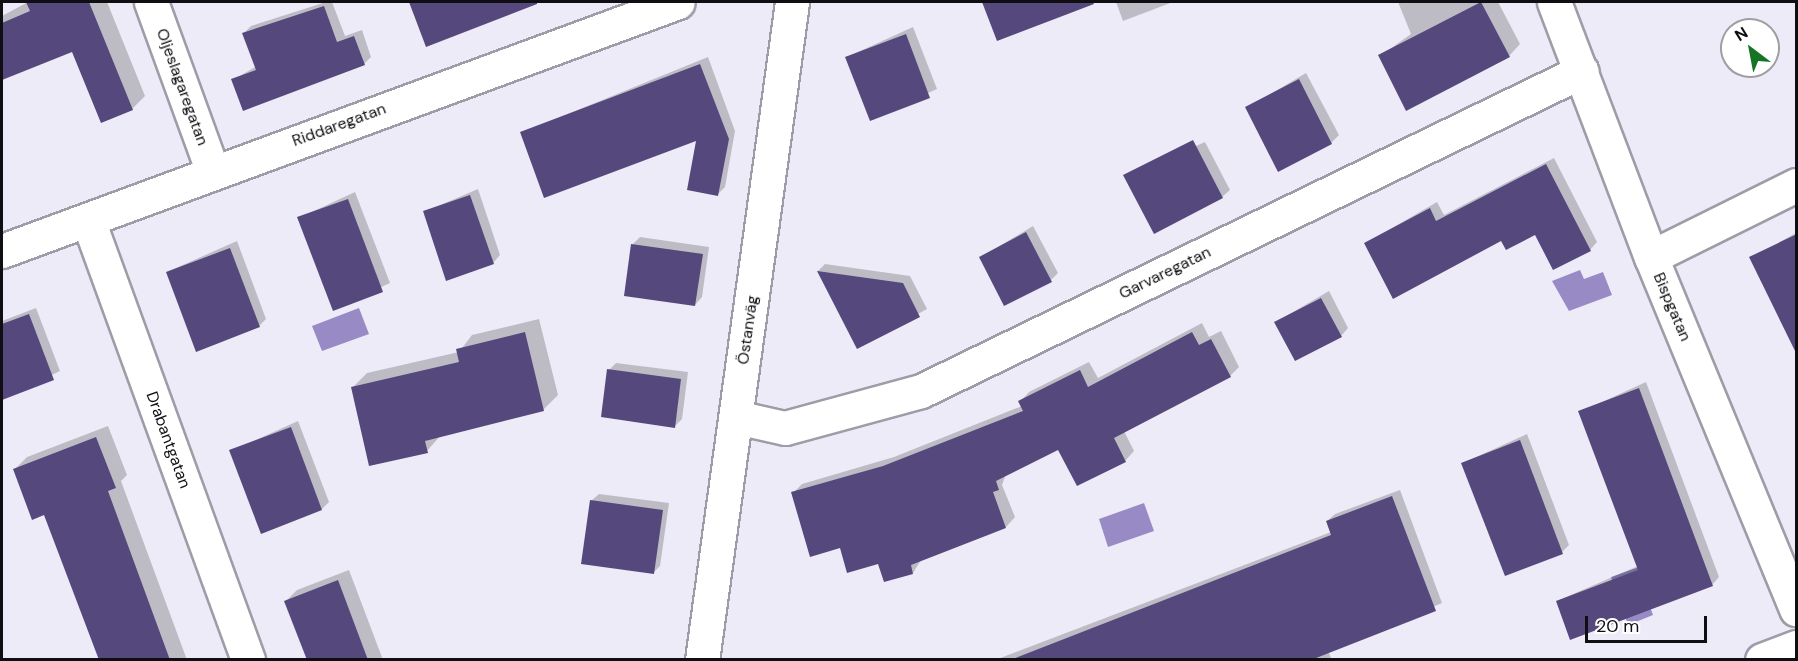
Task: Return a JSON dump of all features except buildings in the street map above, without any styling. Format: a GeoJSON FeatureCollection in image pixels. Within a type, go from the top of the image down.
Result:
{"type":"FeatureCollection","features":[{"type":"Feature","properties":{"kind":"street","name":"Oljeslagaregatan"},"geometry":{"type":"LineString","coordinates":[[151,2],[213,172]]}},
{"type":"Feature","properties":{"kind":"street","name":"Riddaregatan"},"geometry":{"type":"LineString","coordinates":[[2,251],[678,2]]}},
{"type":"Feature","properties":{"kind":"street","name":"Östanväg"},"geometry":{"type":"LineString","coordinates":[[702,660],[792,2]]}},
{"type":"Feature","properties":{"kind":"street","name":"Bispgatan"},"geometry":{"type":"LineString","coordinates":[[1554,2],[1651,257],[1797,609]]}},
{"type":"Feature","properties":{"kind":"street","name":"Garvaregatan"},"geometry":{"type":"LineString","coordinates":[[736,417],[785,428],[921,391],[1582,72]]}},
{"type":"Feature","properties":{"kind":"street"},"geometry":{"type":"LineString","coordinates":[[1651,257],[1797,185]]}},
{"type":"Feature","properties":{"kind":"street","name":"Drabantgatan"},"geometry":{"type":"LineString","coordinates":[[87,219],[248,660]]}},
{"type":"Feature","properties":{"kind":"street"},"geometry":{"type":"LineString","coordinates":[[1762,660],[1797,647]]}},
{"type":"Feature","properties":{"kind":"shaded area"},"geometry":{"type":"Polygon","coordinates":[[[1580,270],[1584,279],[1603,272],[1612,295],[1569,311],[1552,281],[1580,270]]]}},
{"type":"Feature","properties":{"kind":"shaded area"},"geometry":{"type":"Polygon","coordinates":[[[359,308],[369,334],[322,351],[312,326],[359,308]]]}},
{"type":"Feature","properties":{"kind":"shaded area"},"geometry":{"type":"Polygon","coordinates":[[[1144,503],[1154,531],[1108,547],[1099,519],[1144,503]]]}},
{"type":"Feature","properties":{"kind":"shaded area"},"geometry":{"type":"Polygon","coordinates":[[[1642,566],[1638,575],[1653,615],[1628,625],[1611,577],[1642,566]]]}}]}
